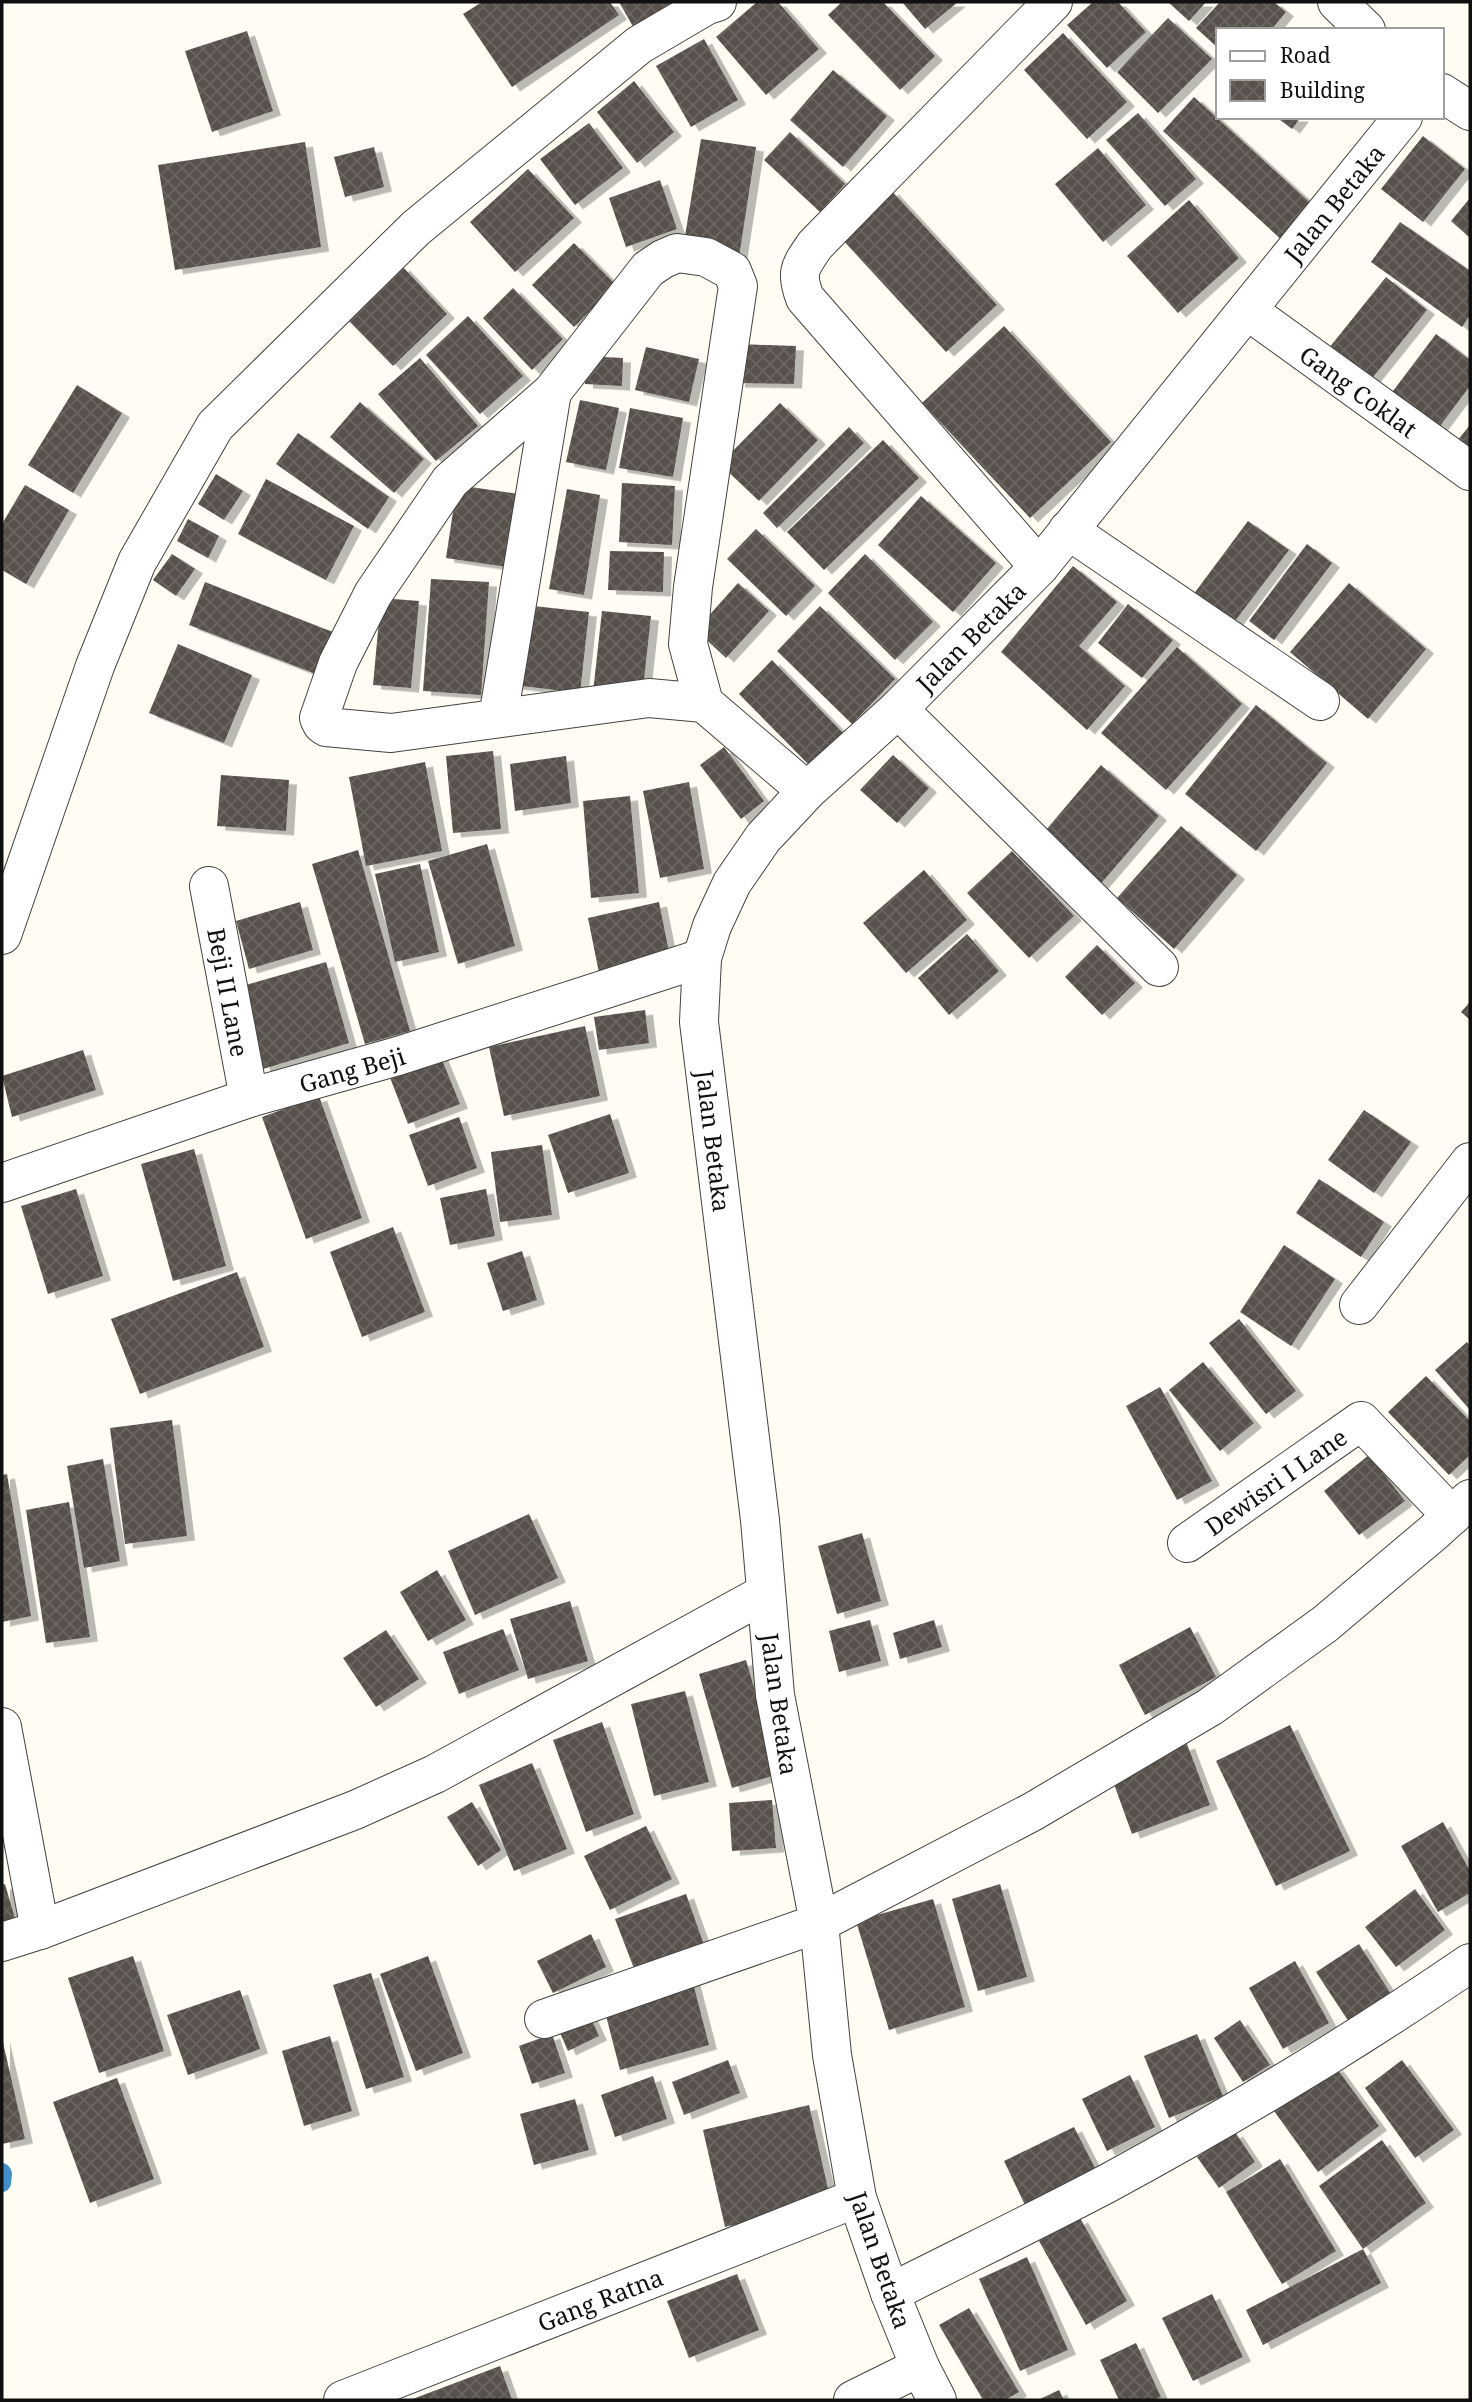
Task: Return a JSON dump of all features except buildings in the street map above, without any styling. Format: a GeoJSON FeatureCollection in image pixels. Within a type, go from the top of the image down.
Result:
{"type":"FeatureCollection","features":[{"type":"Feature","properties":{"kind":"street"},"geometry":{"type":"LineString","coordinates":[[2,935],[95,666],[137,562],[215,426],[416,228],[639,45],[706,5],[717,2]]}},
{"type":"Feature","properties":{"kind":"street"},"geometry":{"type":"LineString","coordinates":[[1038,567],[805,298],[798,281],[803,263],[815,245],[1053,2]]}},
{"type":"Feature","properties":{"kind":"street"},"geometry":{"type":"LineString","coordinates":[[1337,2],[1364,28]]}},
{"type":"Feature","properties":{"kind":"street"},"geometry":{"type":"LineString","coordinates":[[1444,94],[1470,111]]}},
{"type":"Feature","properties":{"kind":"street","name":"Jalan Betaka"},"geometry":{"type":"LineString","coordinates":[[929,2384],[890,2293],[857,2198],[832,2055],[819,1923],[779,1719],[761,1520],[699,1022],[702,957],[712,926],[732,883],[763,838],[807,791],[898,709],[1038,567],[1401,119]]}},
{"type":"Feature","properties":{"kind":"street"},"geometry":{"type":"LineString","coordinates":[[704,703],[649,698],[391,733],[326,727],[319,718],[338,663],[373,594],[450,481],[552,392],[648,269],[677,253],[706,257],[732,271],[738,286],[693,587],[688,644],[704,703],[807,791]]}},
{"type":"Feature","properties":{"kind":"street","name":"Gang Coklat"},"geometry":{"type":"LineString","coordinates":[[1247,310],[1470,471]]}},
{"type":"Feature","properties":{"kind":"street"},"geometry":{"type":"LineString","coordinates":[[498,718],[552,392]]}},
{"type":"Feature","properties":{"kind":"street"},"geometry":{"type":"LineString","coordinates":[[1068,530],[1320,701]]}},
{"type":"Feature","properties":{"kind":"street"},"geometry":{"type":"LineString","coordinates":[[898,709],[1159,967]]}},
{"type":"Feature","properties":{"kind":"street","name":"Beji II Lane"},"geometry":{"type":"LineString","coordinates":[[209,886],[249,1098]]}},
{"type":"Feature","properties":{"kind":"street","name":"Gang Beji"},"geometry":{"type":"LineString","coordinates":[[2,1183],[249,1098],[398,1056],[702,957]]}},
{"type":"Feature","properties":{"kind":"street"},"geometry":{"type":"LineString","coordinates":[[1359,1304],[1470,1162]]}},
{"type":"Feature","properties":{"kind":"street","name":"Dewisri I Lane"},"geometry":{"type":"LineString","coordinates":[[1187,1543],[1361,1421],[1461,1508]]}},
{"type":"Feature","properties":{"kind":"street"},"geometry":{"type":"LineString","coordinates":[[544,2019],[819,1923],[1032,1812],[1210,1707],[1325,1624],[1461,1508]]}},
{"type":"Feature","properties":{"kind":"street"},"geometry":{"type":"LineString","coordinates":[[2,1942],[355,1810],[435,1774],[766,1592]]}},
{"type":"Feature","properties":{"kind":"street"},"geometry":{"type":"LineString","coordinates":[[2,1727],[40,1930]]}},
{"type":"Feature","properties":{"kind":"street"},"geometry":{"type":"LineString","coordinates":[[890,2293],[1107,2183],[1235,2112],[1379,2025],[1470,1963]]}},
{"type":"Feature","properties":{"kind":"street","name":"Gang Ratna"},"geometry":{"type":"LineString","coordinates":[[343,2400],[857,2198]]}},
{"type":"Feature","properties":{"kind":"street"},"geometry":{"type":"LineString","coordinates":[[853,2400],[929,2384]]}},
{"type":"Feature","properties":{"kind":"waterway"},"geometry":{"type":"LineString","coordinates":[[2,2172],[2,2183]]}}]}
